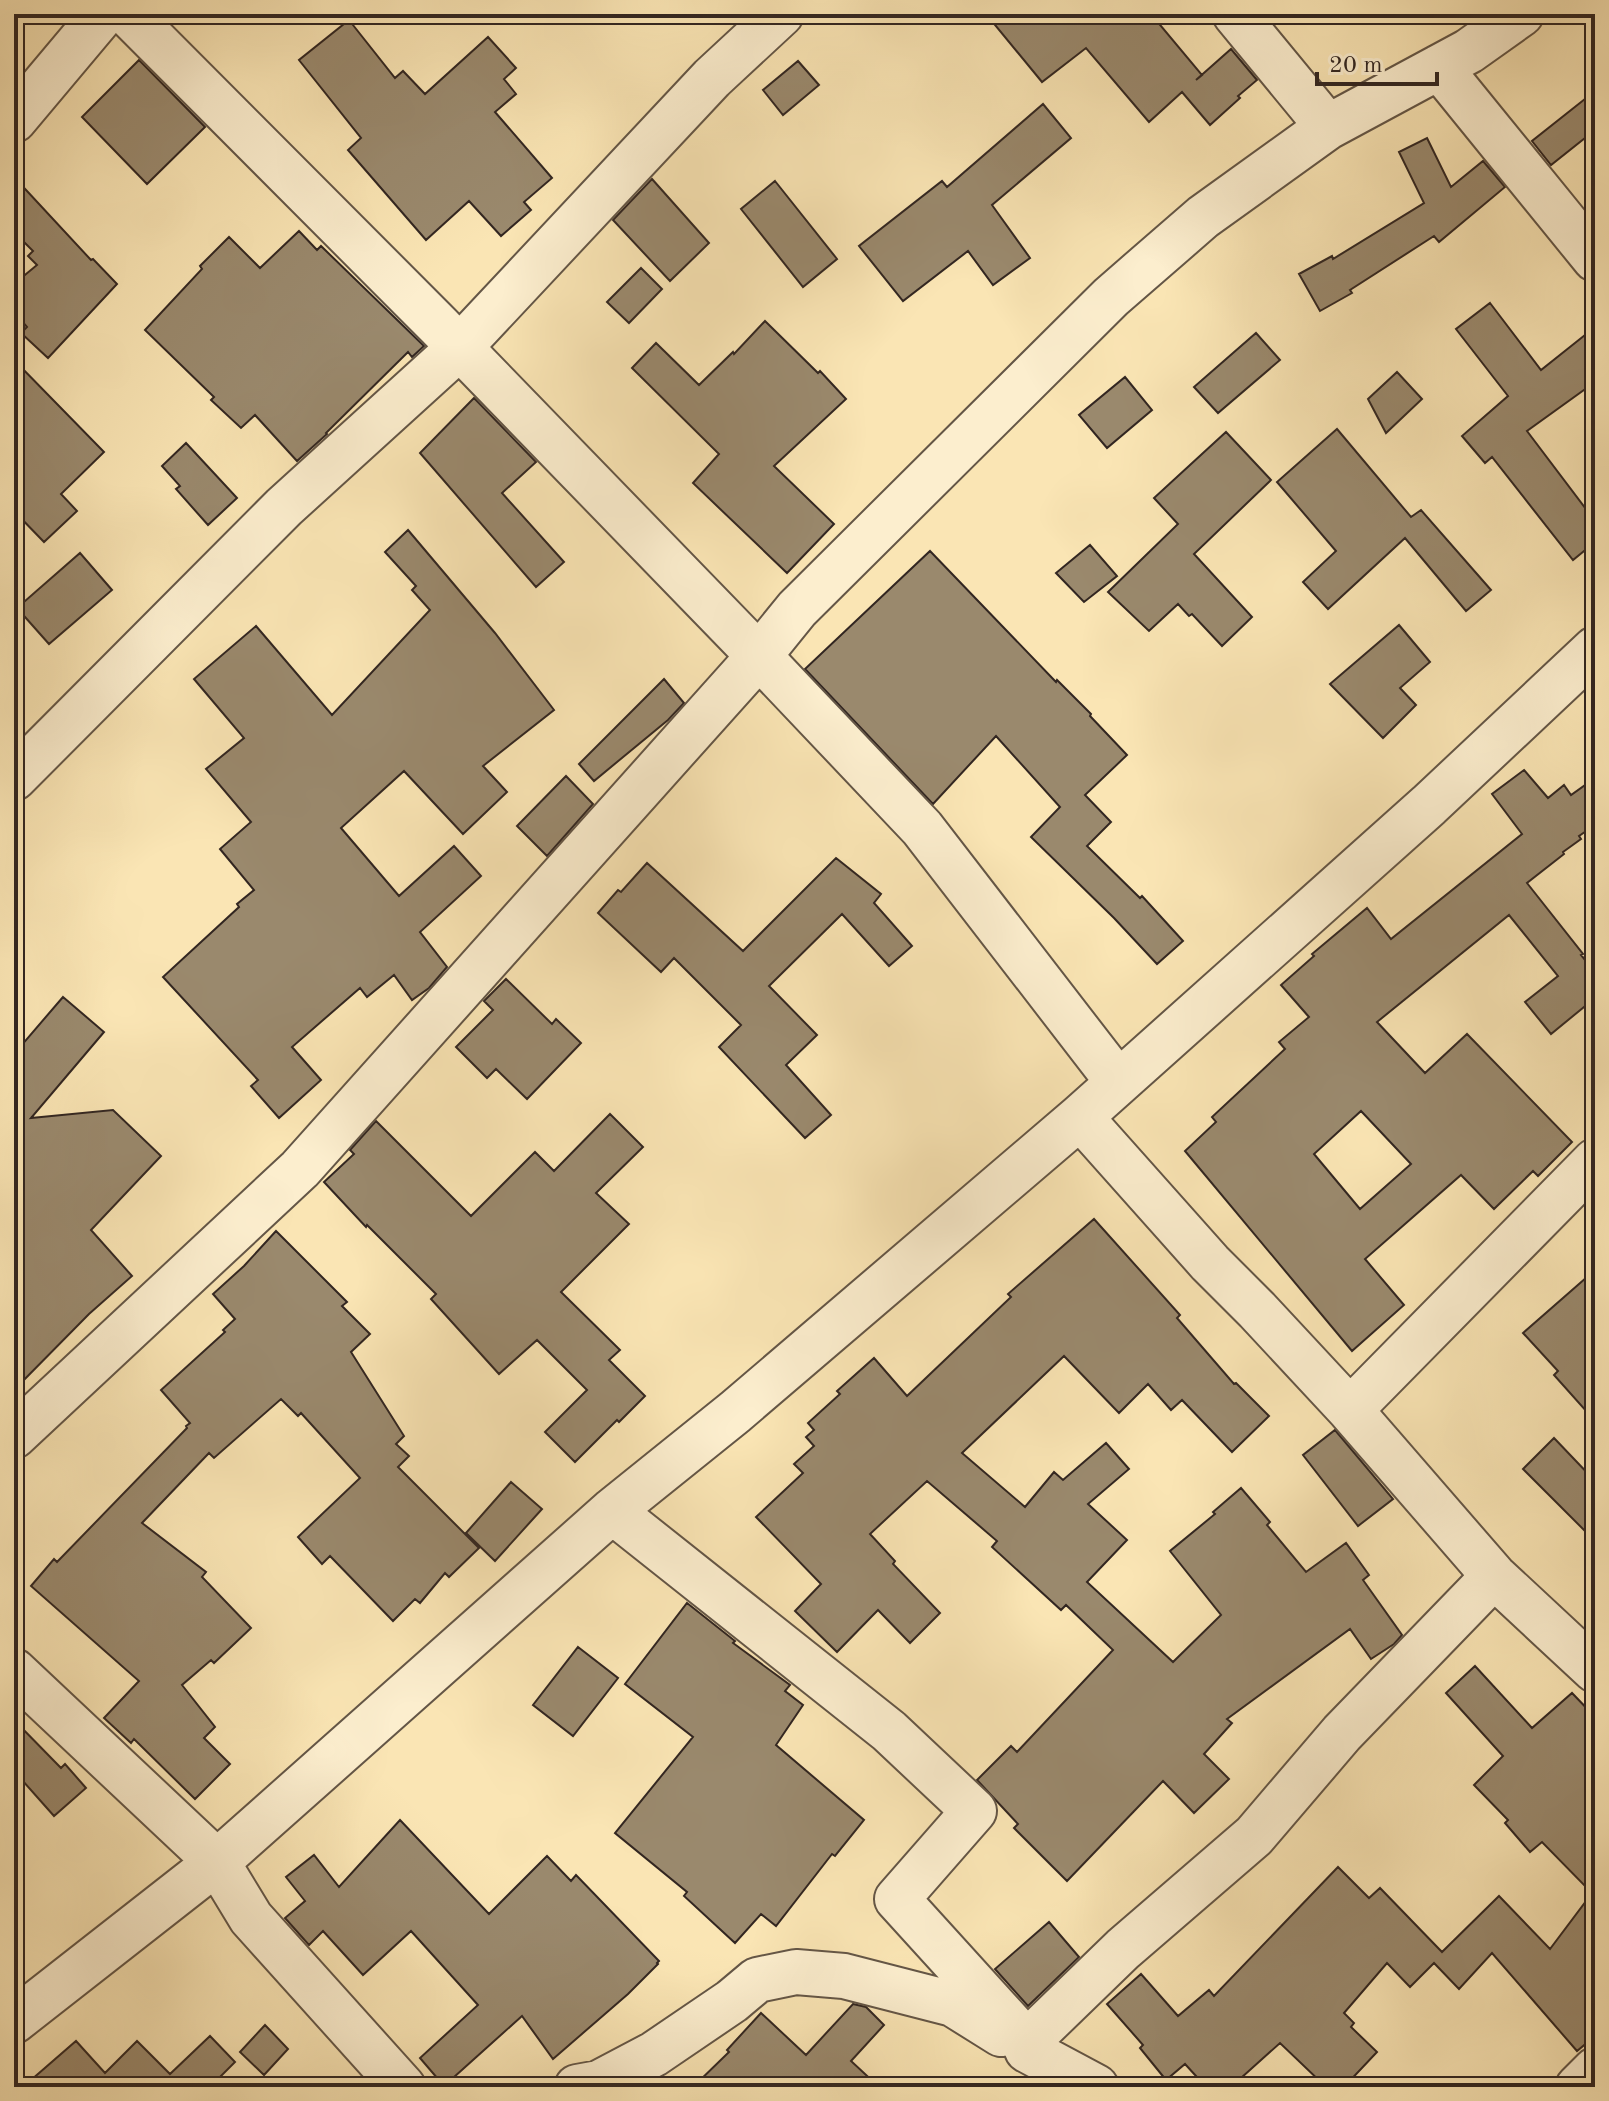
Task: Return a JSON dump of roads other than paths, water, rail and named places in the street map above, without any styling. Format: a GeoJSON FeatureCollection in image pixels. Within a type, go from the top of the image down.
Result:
{"type":"FeatureCollection","features":[{"type":"Feature","properties":{"kind":"street"},"geometry":{"type":"LineString","coordinates":[[14,120],[103,14]]}},
{"type":"Feature","properties":{"kind":"street"},"geometry":{"type":"LineString","coordinates":[[128,14],[459,348],[922,828],[1118,1082]]}},
{"type":"Feature","properties":{"kind":"street"},"geometry":{"type":"LineString","coordinates":[[14,778],[284,507],[459,348],[712,78],[781,14]]}},
{"type":"Feature","properties":{"kind":"street"},"geometry":{"type":"LineString","coordinates":[[1235,14],[1328,127]]}},
{"type":"Feature","properties":{"kind":"street"},"geometry":{"type":"LineString","coordinates":[[14,1436],[300,1169],[759,656],[797,609],[1111,297],[1203,217],[1328,127],[1469,51],[1521,14]]}},
{"type":"Feature","properties":{"kind":"street"},"geometry":{"type":"LineString","coordinates":[[1439,67],[1595,259]]}},
{"type":"Feature","properties":{"kind":"street"},"geometry":{"type":"LineString","coordinates":[[14,2021],[217,1862],[612,1511],[735,1412],[1080,1117],[1429,805],[1595,649]]}},
{"type":"Feature","properties":{"kind":"street"},"geometry":{"type":"LineString","coordinates":[[1080,1117],[1210,1263],[1350,1410],[1494,1576],[1595,1670]]}},
{"type":"Feature","properties":{"kind":"street"},"geometry":{"type":"LineString","coordinates":[[1350,1410],[1595,1161]]}},
{"type":"Feature","properties":{"kind":"street"},"geometry":{"type":"LineString","coordinates":[[612,1511],[889,1731],[974,1811],[897,1899],[1027,2046]]}},
{"type":"Feature","properties":{"kind":"street"},"geometry":{"type":"LineString","coordinates":[[1027,2046],[1123,1949],[1254,1836],[1342,1733],[1494,1576]]}},
{"type":"Feature","properties":{"kind":"street"},"geometry":{"type":"LineString","coordinates":[[14,1671],[217,1862],[251,1918],[403,2087]]}},
{"type":"Feature","properties":{"kind":"street"},"geometry":{"type":"LineString","coordinates":[[577,2087],[599,2083],[654,2054],[732,2001],[757,1980],[796,1972],[844,1976],[953,2004],[1096,2087]]}},
{"type":"Feature","properties":{"kind":"street"},"geometry":{"type":"LineString","coordinates":[[1578,2087],[1595,2070]]}}]}
